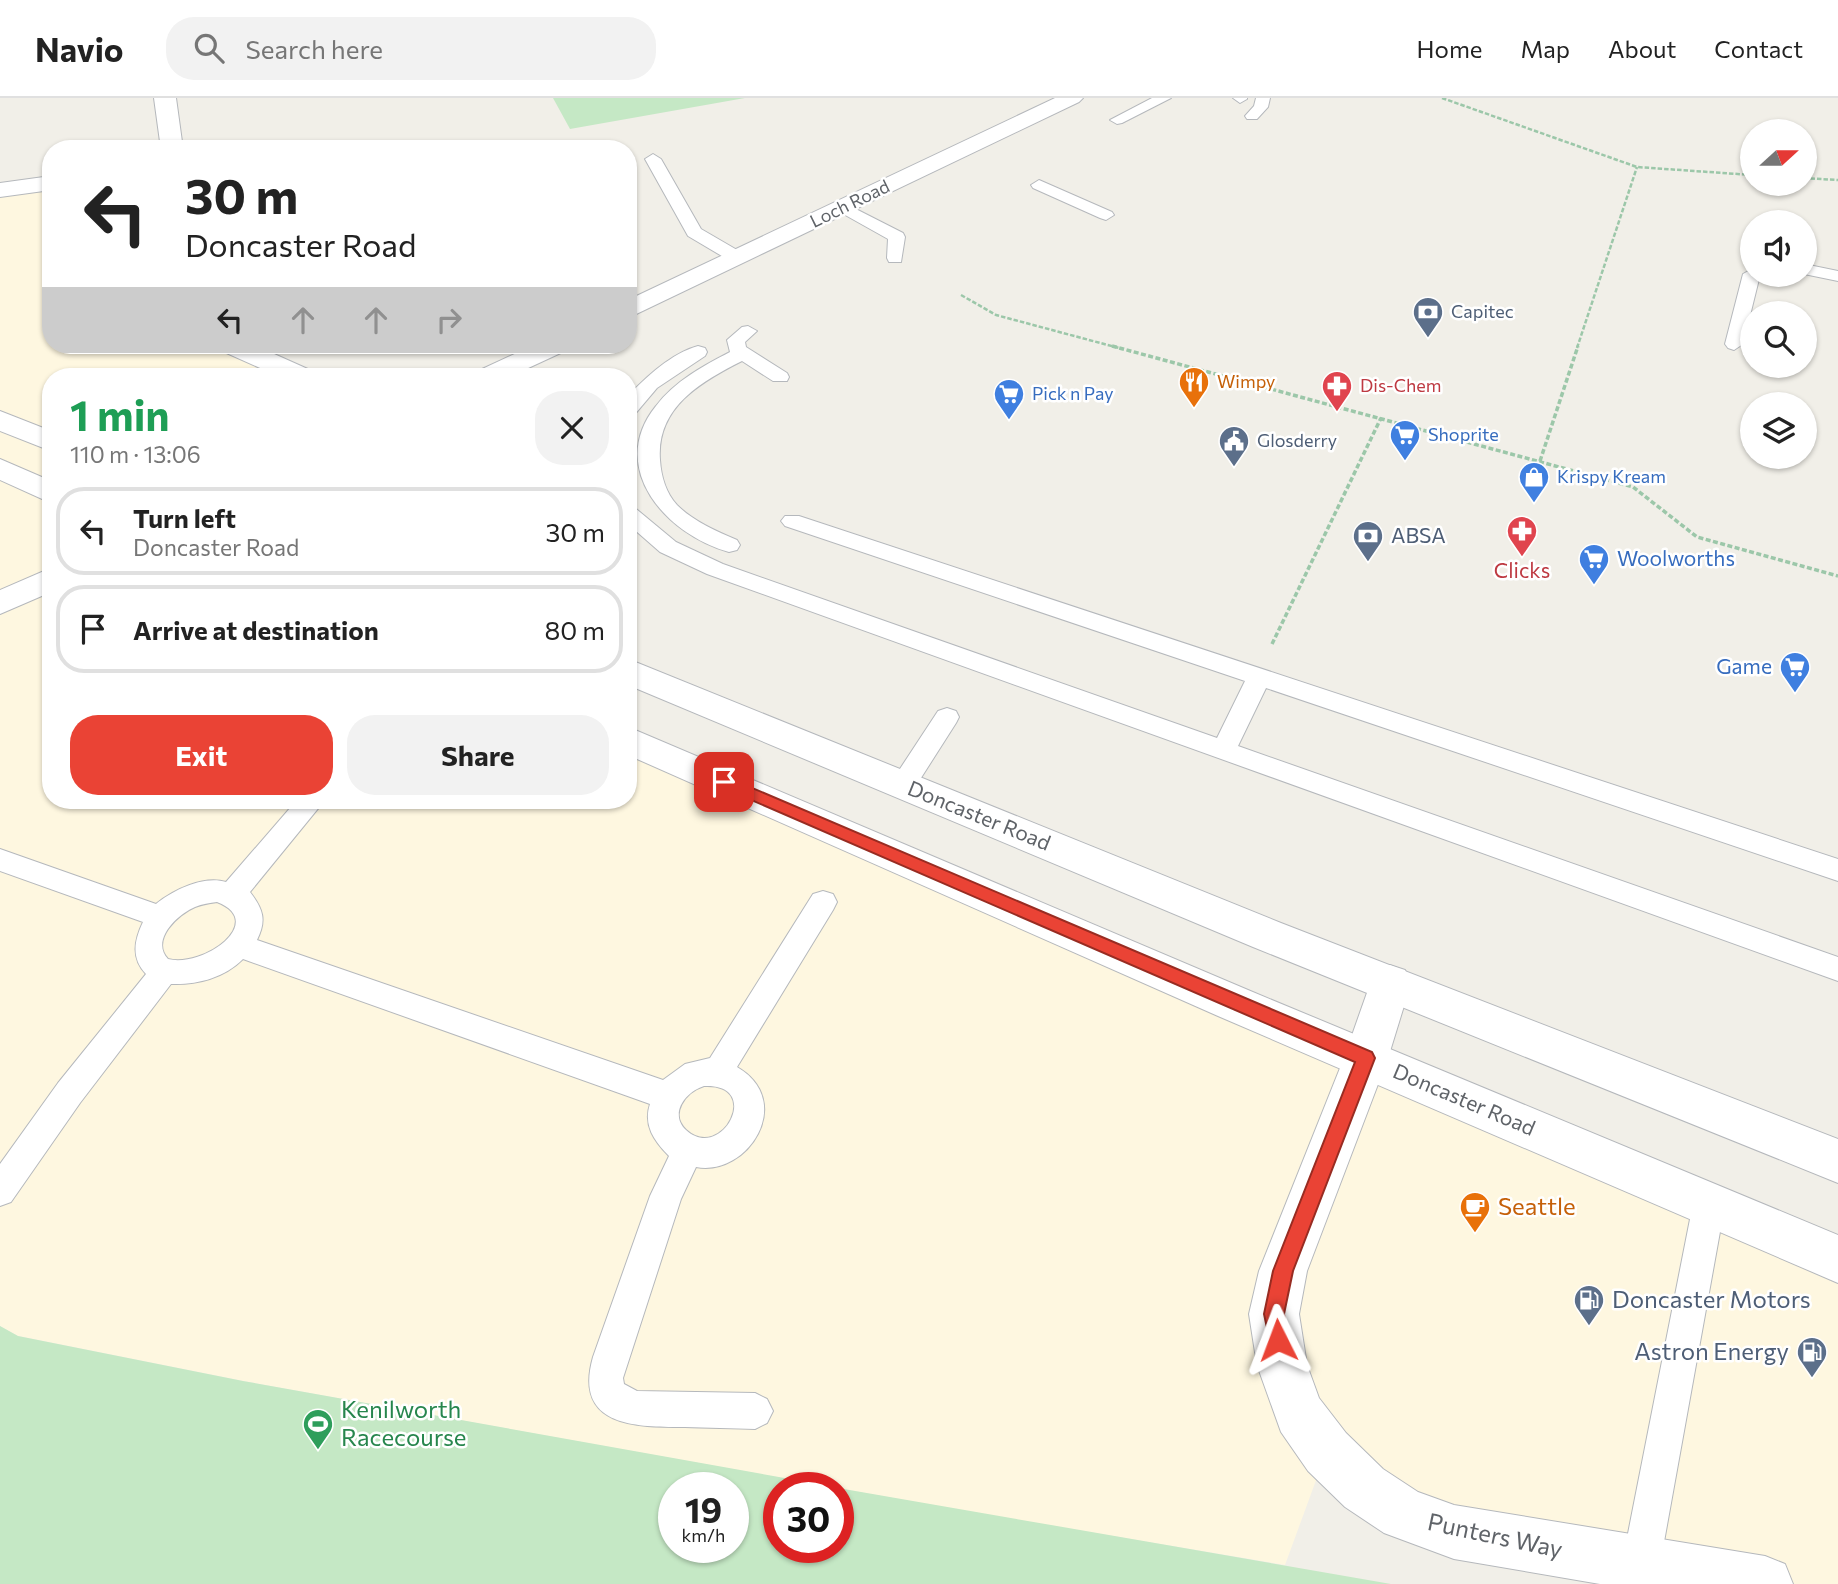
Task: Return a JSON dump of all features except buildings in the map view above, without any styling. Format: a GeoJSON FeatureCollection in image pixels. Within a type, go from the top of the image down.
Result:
{"type":"FeatureCollection","features":[{"type":"Feature","properties":{"kind":"street","name":"Loch Road"},"geometry":{"type":"LineString","coordinates":[[637,306],[1072,98]]}},
{"type":"Feature","properties":{"kind":"street"},"geometry":{"type":"LineString","coordinates":[[170,99],[172,140]]}},
{"type":"Feature","properties":{"kind":"street"},"geometry":{"type":"LineString","coordinates":[[0,190],[42,184]]}},
{"type":"Feature","properties":{"kind":"street"},"geometry":{"type":"LineString","coordinates":[[252,354],[282,368]]}},
{"type":"Feature","properties":{"kind":"street"},"geometry":{"type":"LineString","coordinates":[[507,368],[536,354]]}},
{"type":"Feature","properties":{"kind":"street"},"geometry":{"type":"LineString","coordinates":[[0,420],[42,438]]}},
{"type":"Feature","properties":{"kind":"street"},"geometry":{"type":"LineString","coordinates":[[0,468],[42,489]]}},
{"type":"Feature","properties":{"kind":"street"},"geometry":{"type":"LineString","coordinates":[[0,603],[42,583]]}},
{"type":"Feature","properties":{"kind":"street","name":"Doncaster Road"},"geometry":{"type":"LineString","coordinates":[[637,675],[1390,983],[1838,1161]]}},
{"type":"Feature","properties":{"kind":"street","name":"Doncaster Road"},"geometry":{"type":"LineString","coordinates":[[637,744],[1220,998],[1838,1259]]}},
{"type":"Feature","properties":{"kind":"street","name":"Punters Way"},"geometry":{"type":"LineString","coordinates":[[1390,983],[1366,1058],[1283,1271],[1274,1314],[1282,1365],[1299,1414],[1327,1452],[1364,1488],[1403,1514],[1454,1532],[1765,1584]]}},
{"type":"Feature","properties":{"kind":"lane"},"geometry":{"type":"LineString","coordinates":[[1117,120],[1164,98]]}},
{"type":"Feature","properties":{"kind":"lane"},"geometry":{"type":"LineString","coordinates":[[1252,116],[1261,107],[1263,98]]}},
{"type":"Feature","properties":{"kind":"lane"},"geometry":{"type":"LineString","coordinates":[[653,159],[694,232],[738,258]]}},
{"type":"Feature","properties":{"kind":"lane"},"geometry":{"type":"LineString","coordinates":[[1039,185],[1106,215]]}},
{"type":"Feature","properties":{"kind":"lane"},"geometry":{"type":"LineString","coordinates":[[844,208],[897,237],[895,258]]}},
{"type":"Feature","properties":{"kind":"lane"},"geometry":{"type":"LineString","coordinates":[[1817,272],[1838,276]]}},
{"type":"Feature","properties":{"kind":"lane"},"geometry":{"type":"LineString","coordinates":[[1734,344],[1749,287]]}},
{"type":"Feature","properties":{"kind":"lane"},"geometry":{"type":"LineString","coordinates":[[748,331],[736,340],[737,349],[780,377]]}},
{"type":"Feature","properties":{"kind":"lane"},"geometry":{"type":"LineString","coordinates":[[637,396],[698,352]]}},
{"type":"Feature","properties":{"kind":"lane"},"geometry":{"type":"LineString","coordinates":[[729,545],[686,523],[664,503],[652,481],[647,442],[655,421],[681,390],[702,374],[743,353]]}},
{"type":"Feature","properties":{"kind":"lane"},"geometry":{"type":"LineString","coordinates":[[637,521],[668,547],[690,559],[743,579],[1838,969]]}},
{"type":"Feature","properties":{"kind":"lane"},"geometry":{"type":"LineString","coordinates":[[792,521],[1838,870]]}},
{"type":"Feature","properties":{"kind":"lane"},"geometry":{"type":"LineString","coordinates":[[1224,750],[1259,677]]}},
{"type":"Feature","properties":{"kind":"lane"},"geometry":{"type":"LineString","coordinates":[[903,785],[947,717]]}},
{"type":"Feature","properties":{"kind":"lane"},"geometry":{"type":"LineString","coordinates":[[232,894],[304,809]]}},
{"type":"Feature","properties":{"kind":"lane"},"geometry":{"type":"LineString","coordinates":[[0,860],[160,917]]}},
{"type":"Feature","properties":{"kind":"lane"},"geometry":{"type":"LineString","coordinates":[[218,891],[243,900],[249,909],[251,921],[248,934],[240,946],[212,967],[180,974],[165,971],[148,955],[147,943],[151,930],[160,917],[172,906],[195,895],[218,891]]}},
{"type":"Feature","properties":{"kind":"lane"},"geometry":{"type":"LineString","coordinates":[[718,1072],[823,902]]}},
{"type":"Feature","properties":{"kind":"lane"},"geometry":{"type":"LineString","coordinates":[[240,946],[668,1096]]}},
{"type":"Feature","properties":{"kind":"lane"},"geometry":{"type":"LineString","coordinates":[[0,1191],[69,1093],[165,971]]}},
{"type":"Feature","properties":{"kind":"lane"},"geometry":{"type":"LineString","coordinates":[[718,1072],[735,1078],[747,1091],[751,1108],[747,1126],[735,1142],[717,1152],[697,1153],[688,1150],[679,1146],[666,1133],[662,1115],[668,1096],[680,1082],[698,1073],[718,1072]]}},
{"type":"Feature","properties":{"kind":"lane"},"geometry":{"type":"LineString","coordinates":[[688,1150],[666,1196],[610,1357],[603,1378],[606,1393],[619,1403],[637,1409],[755,1411]]}},
{"type":"Feature","properties":{"kind":"lane"},"geometry":{"type":"LineString","coordinates":[[1641,1564],[1709,1204]]}},
{"type":"Feature","properties":{"kind":"path"},"geometry":{"type":"LineString","coordinates":[[1442,98],[1637,167],[1740,174]]}},
{"type":"Feature","properties":{"kind":"path"},"geometry":{"type":"LineString","coordinates":[[1540,461],[1637,167]]}},
{"type":"Feature","properties":{"kind":"path"},"geometry":{"type":"LineString","coordinates":[[1817,179],[1838,180]]}},
{"type":"Feature","properties":{"kind":"path"},"geometry":{"type":"LineString","coordinates":[[961,295],[996,315],[1633,487],[1698,537],[1838,576]]}},
{"type":"Feature","properties":{"kind":"path"},"geometry":{"type":"LineString","coordinates":[[1259,677],[1273,641],[1381,418]]}},
{"type":"Feature","properties":{"kind":"shaded area"},"geometry":{"type":"Polygon","coordinates":[[[42,184],[42,354],[252,354],[282,368],[42,368],[42,809],[637,809],[637,744],[1838,1259],[1838,1584],[1765,1584],[1454,1532],[1326,1453],[1285,1565],[854,1491],[854,1472],[763,1472],[763,1475],[243,1381],[18,1336],[0,1326],[0,190],[42,184]]]}},
{"type":"Feature","properties":{"kind":"green space"},"geometry":{"type":"Polygon","coordinates":[[[553,98],[745,98],[570,129],[553,98]]]}},
{"type":"Feature","properties":{"kind":"green space","name":"Kenilworth Racecourse"},"geometry":{"type":"Polygon","coordinates":[[[0,1326],[18,1336],[243,1381],[763,1474],[763,1563],[854,1563],[854,1491],[1391,1584],[0,1584],[0,1326]]]}},
{"type":"Feature","properties":{"kind":"place","name":"Capitec"},"geometry":{"type":"Point","coordinates":[1428,339]}},
{"type":"Feature","properties":{"kind":"place","name":"Wimpy"},"geometry":{"type":"Point","coordinates":[1194,409]}},
{"type":"Feature","properties":{"kind":"place","name":"Dis-Chem"},"geometry":{"type":"Point","coordinates":[1337,413]}},
{"type":"Feature","properties":{"kind":"place","name":"Pick n Pay"},"geometry":{"type":"Point","coordinates":[1009,421]}},
{"type":"Feature","properties":{"kind":"place","name":"Shoprite"},"geometry":{"type":"Point","coordinates":[1405,462]}},
{"type":"Feature","properties":{"kind":"place","name":"Glosderry"},"geometry":{"type":"Point","coordinates":[1234,468]}},
{"type":"Feature","properties":{"kind":"place","name":"Krispy Kream"},"geometry":{"type":"Point","coordinates":[1534,504]}},
{"type":"Feature","properties":{"kind":"place","name":"Clicks"},"geometry":{"type":"Point","coordinates":[1522,558]}},
{"type":"Feature","properties":{"kind":"place","name":"ABSA"},"geometry":{"type":"Point","coordinates":[1368,563]}},
{"type":"Feature","properties":{"kind":"place","name":"Woolworths"},"geometry":{"type":"Point","coordinates":[1594,586]}},
{"type":"Feature","properties":{"kind":"place","name":"Game"},"geometry":{"type":"Point","coordinates":[1795,694]}},
{"type":"Feature","properties":{"kind":"place","name":"Seattle"},"geometry":{"type":"Point","coordinates":[1475,1234]}},
{"type":"Feature","properties":{"kind":"place","name":"Doncaster Motors"},"geometry":{"type":"Point","coordinates":[1589,1327]}},
{"type":"Feature","properties":{"kind":"place","name":"Astron Energy"},"geometry":{"type":"Point","coordinates":[1812,1379]}},
{"type":"Feature","properties":{"kind":"place","name":"Kenilworth Racecourse"},"geometry":{"type":"Point","coordinates":[318,1451]}},
{"type":"Feature","properties":{"kind":"route"},"geometry":{"type":"LineString","coordinates":[[724,782],[1366,1058],[1283,1271],[1274,1314],[1278,1340]]}}]}
